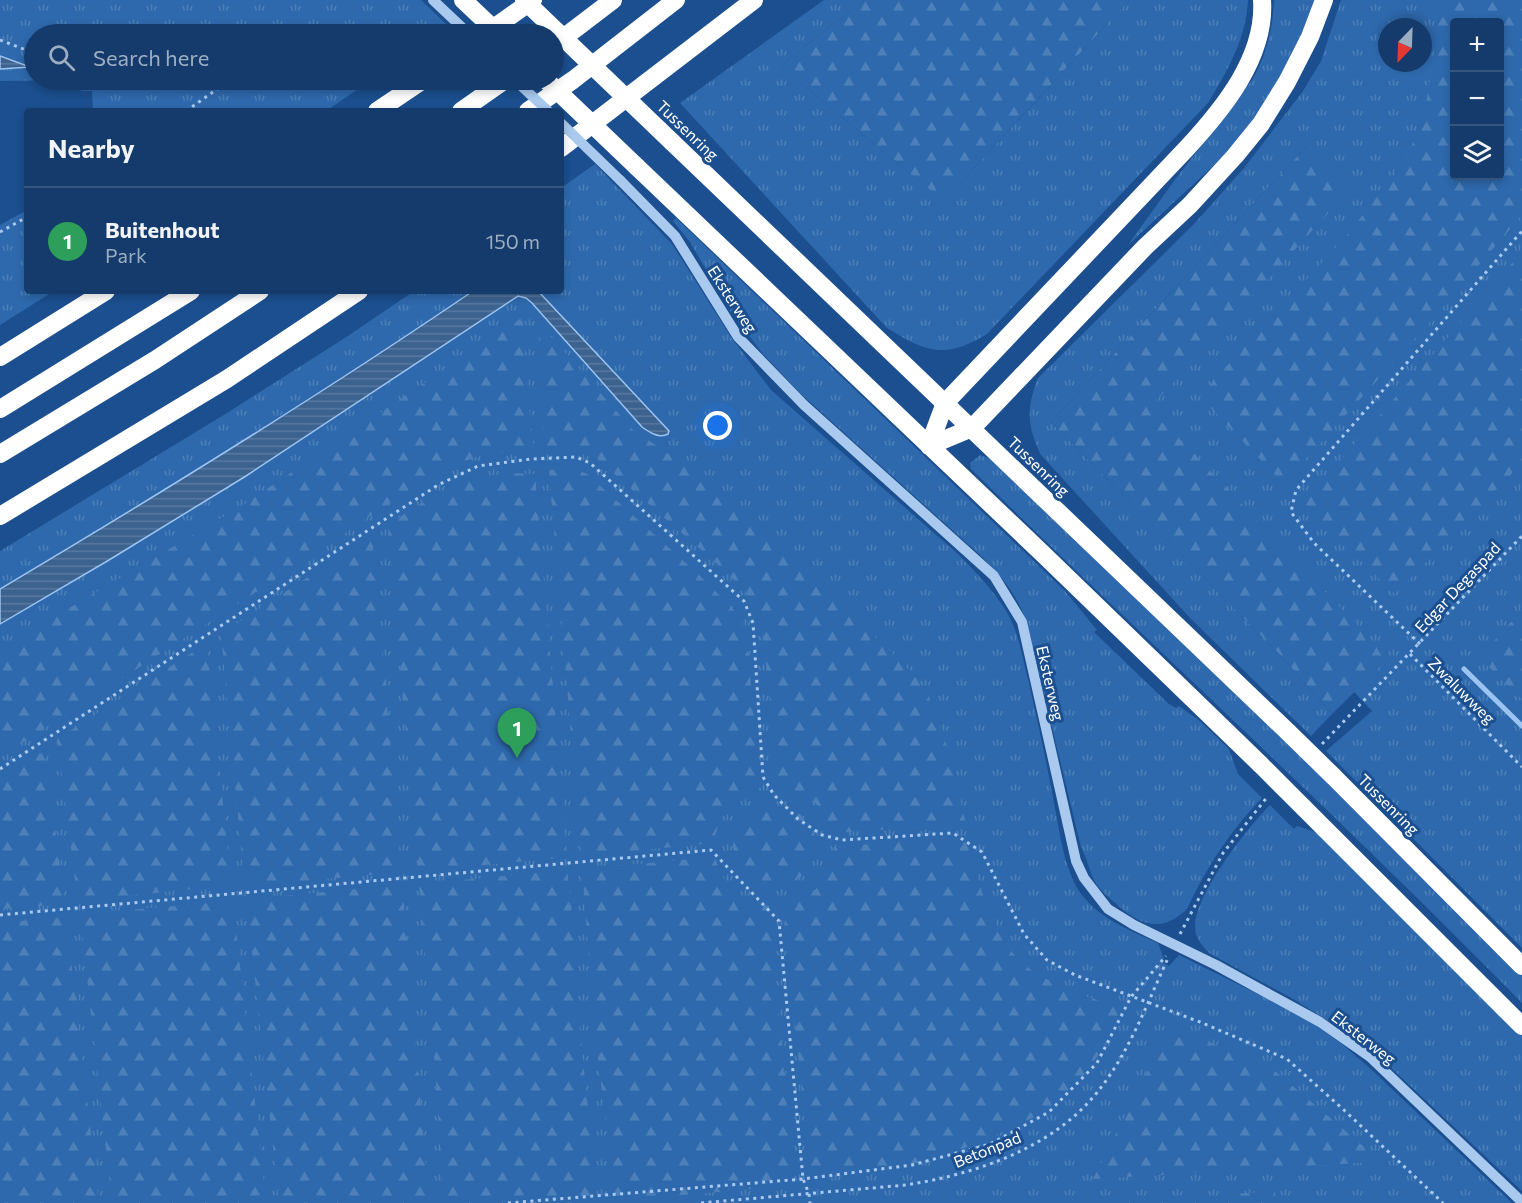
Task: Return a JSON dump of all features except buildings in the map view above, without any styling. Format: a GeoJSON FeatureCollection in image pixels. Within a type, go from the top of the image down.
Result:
{"type":"FeatureCollection","features":[{"type":"Feature","properties":{"kind":"highway"},"geometry":{"type":"LineString","coordinates":[[463,0],[488,24]]}},
{"type":"Feature","properties":{"kind":"highway","name":"Tussenring"},"geometry":{"type":"LineString","coordinates":[[524,0],[549,24]]}},
{"type":"Feature","properties":{"kind":"highway"},"geometry":{"type":"LineString","coordinates":[[499,24],[533,0]]}},
{"type":"Feature","properties":{"kind":"highway"},"geometry":{"type":"LineString","coordinates":[[564,37],[613,0]]}},
{"type":"Feature","properties":{"kind":"highway"},"geometry":{"type":"LineString","coordinates":[[564,86],[676,0]]}},
{"type":"Feature","properties":{"kind":"highway"},"geometry":{"type":"LineString","coordinates":[[564,146],[748,5],[760,0]]}},
{"type":"Feature","properties":{"kind":"highway"},"geometry":{"type":"LineString","coordinates":[[929,446],[945,403],[1180,156],[1222,108],[1246,68],[1254,48],[1260,24],[1262,0]]}},
{"type":"Feature","properties":{"kind":"highway"},"geometry":{"type":"LineString","coordinates":[[929,446],[972,428],[1235,156],[1260,124],[1287,82],[1310,37],[1324,0]]}},
{"type":"Feature","properties":{"kind":"highway","name":"Tussenring"},"geometry":{"type":"LineString","coordinates":[[564,38],[1288,732],[1522,966]]}},
{"type":"Feature","properties":{"kind":"highway"},"geometry":{"type":"LineString","coordinates":[[381,108],[408,90]]}},
{"type":"Feature","properties":{"kind":"highway"},"geometry":{"type":"LineString","coordinates":[[465,108],[491,90]]}},
{"type":"Feature","properties":{"kind":"highway"},"geometry":{"type":"LineString","coordinates":[[556,90],[1260,764],[1522,1026]]}},
{"type":"Feature","properties":{"kind":"highway"},"geometry":{"type":"LineString","coordinates":[[532,108],[558,90]]}},
{"type":"Feature","properties":{"kind":"highway"},"geometry":{"type":"LineString","coordinates":[[0,357],[101,294]]}},
{"type":"Feature","properties":{"kind":"highway"},"geometry":{"type":"LineString","coordinates":[[0,409],[186,294]]}},
{"type":"Feature","properties":{"kind":"highway"},"geometry":{"type":"LineString","coordinates":[[0,454],[154,360],[255,294]]}},
{"type":"Feature","properties":{"kind":"highway"},"geometry":{"type":"LineString","coordinates":[[0,516],[227,379],[354,294]]}},
{"type":"Feature","properties":{"kind":"street"},"geometry":{"type":"LineString","coordinates":[[433,0],[458,24]]}},
{"type":"Feature","properties":{"kind":"street"},"geometry":{"type":"LineString","coordinates":[[526,90],[545,108]]}},
{"type":"Feature","properties":{"kind":"street","name":"Eksterweg"},"geometry":{"type":"LineString","coordinates":[[564,126],[675,236],[738,337],[804,405],[994,576],[1022,622],[1076,861],[1084,878],[1108,909],[1320,1022],[1370,1057],[1522,1202]]}},
{"type":"Feature","properties":{"kind":"path"},"geometry":{"type":"LineString","coordinates":[[0,40],[24,49]]}},
{"type":"Feature","properties":{"kind":"path"},"geometry":{"type":"LineString","coordinates":[[190,108],[216,90]]}},
{"type":"Feature","properties":{"kind":"path"},"geometry":{"type":"LineString","coordinates":[[0,232],[24,219]]}},
{"type":"Feature","properties":{"kind":"path"},"geometry":{"type":"LineString","coordinates":[[1420,644],[1314,543],[1291,512],[1296,490],[1522,231]]}},
{"type":"Feature","properties":{"kind":"path"},"geometry":{"type":"LineString","coordinates":[[0,769],[438,484],[478,466],[531,459],[576,458],[590,463],[744,601],[753,623],[763,777],[774,795],[798,819],[822,835],[842,840],[953,833],[982,852],[1024,934],[1047,960],[1076,975],[1287,1059],[1443,1203]]}},
{"type":"Feature","properties":{"kind":"path","name":"Edgar Degaspad"},"geometry":{"type":"LineString","coordinates":[[1410,654],[1522,536]]}},
{"type":"Feature","properties":{"kind":"path","name":"Zwaluwweg"},"geometry":{"type":"LineString","coordinates":[[1410,654],[1522,767]]}},
{"type":"Feature","properties":{"kind":"path"},"geometry":{"type":"LineString","coordinates":[[0,915],[711,850],[779,921],[803,1179],[810,1203]]}},
{"type":"Feature","properties":{"kind":"path"},"geometry":{"type":"LineString","coordinates":[[508,1203],[803,1179],[912,1165],[990,1144],[1049,1112],[1097,1063],[1131,997],[1175,945]]}},
{"type":"Feature","properties":{"kind":"path","name":"Betonpad"},"geometry":{"type":"LineString","coordinates":[[701,1203],[936,1181],[1016,1153],[1040,1140],[1063,1125],[1098,1091],[1123,1052],[1175,945]]}},
{"type":"Feature","properties":{"kind":"green space"},"geometry":{"type":"Polygon","coordinates":[[[0,0],[421,0],[446,24],[24,24],[24,64],[0,56],[0,0]]]}},
{"type":"Feature","properties":{"kind":"green space"},"geometry":{"type":"Polygon","coordinates":[[[824,0],[864,0],[780,66],[930,190],[943,196],[963,180],[1129,0],[1248,0],[1240,41],[1208,103],[987,334],[959,347],[936,350],[913,343],[887,328],[680,103],[824,0]]]}},
{"type":"Feature","properties":{"kind":"green space"},"geometry":{"type":"Polygon","coordinates":[[[864,0],[1129,0],[963,180],[943,197],[930,190],[780,66],[864,0]]]}},
{"type":"Feature","properties":{"kind":"green space"},"geometry":{"type":"Polygon","coordinates":[[[1274,0],[1317,0],[1292,58],[1242,139],[1128,245],[1252,80],[1268,42],[1274,0]]]}},
{"type":"Feature","properties":{"kind":"green space"},"geometry":{"type":"Polygon","coordinates":[[[1341,0],[1522,0],[1522,948],[1326,751],[1372,711],[1106,428],[1334,176],[1305,148],[1051,422],[1283,658],[1332,714],[1311,736],[1191,619],[1041,455],[1033,435],[1030,408],[1038,378],[1194,224],[1244,168],[1303,91],[1321,61],[1341,0]]]}},
{"type":"Feature","properties":{"kind":"green space"},"geometry":{"type":"Polygon","coordinates":[[[1442,0],[1522,0],[1522,215],[1422,331],[1293,473],[1285,485],[1202,399],[1213,381],[1347,235],[1405,161],[1420,126],[1432,72],[1442,0]]]}},
{"type":"Feature","properties":{"kind":"green space"},"geometry":{"type":"Polygon","coordinates":[[[24,64],[24,81],[0,81],[0,69],[18,69],[24,64]]]}},
{"type":"Feature","properties":{"kind":"green space"},"geometry":{"type":"Polygon","coordinates":[[[356,90],[330,108],[93,108],[92,91],[81,91],[356,90]]]}},
{"type":"Feature","properties":{"kind":"green space"},"geometry":{"type":"Polygon","coordinates":[[[1305,148],[1348,189],[1155,402],[1152,409],[1153,414],[1178,437],[1374,643],[1385,662],[1332,714],[1283,658],[1051,422],[1305,148]]]}},
{"type":"Feature","properties":{"kind":"green space"},"geometry":{"type":"Polygon","coordinates":[[[595,164],[672,244],[731,337],[771,390],[958,554],[995,594],[1013,625],[1022,652],[1067,865],[1076,886],[1089,903],[1117,924],[1158,943],[1164,959],[1162,962],[1169,966],[1179,955],[1313,1023],[1373,1071],[1512,1203],[0,1203],[0,551],[227,413],[410,294],[564,294],[564,186],[595,164]]]}},
{"type":"Feature","properties":{"kind":"green space"},"geometry":{"type":"Polygon","coordinates":[[[24,212],[24,294],[49,294],[0,325],[0,225],[24,212]]]}},
{"type":"Feature","properties":{"kind":"green space"},"geometry":{"type":"Polygon","coordinates":[[[676,218],[1065,591],[1097,630],[1094,632],[1169,704],[1176,708],[1179,706],[1200,721],[1229,749],[1238,774],[1262,798],[1229,837],[1211,864],[1187,909],[1177,917],[1158,924],[1141,921],[1123,910],[1095,882],[1081,847],[1028,628],[1020,606],[1010,589],[981,556],[800,393],[763,354],[730,311],[690,242],[673,221],[676,218]]]}},
{"type":"Feature","properties":{"kind":"green space"},"geometry":{"type":"Polygon","coordinates":[[[1522,252],[1522,463],[1395,594],[1305,505],[1310,495],[1522,252]]]}},
{"type":"Feature","properties":{"kind":"green space"},"geometry":{"type":"Polygon","coordinates":[[[523,317],[527,391],[534,448],[476,457],[418,484],[284,574],[0,757],[0,649],[240,507],[523,317]]]}},
{"type":"Feature","properties":{"kind":"green space"},"geometry":{"type":"Polygon","coordinates":[[[538,322],[632,429],[673,457],[756,532],[810,576],[904,664],[929,697],[951,757],[965,821],[924,827],[833,833],[825,815],[813,801],[797,791],[778,786],[760,618],[745,591],[723,569],[588,451],[572,447],[544,447],[538,322]]]}},
{"type":"Feature","properties":{"kind":"green space"},"geometry":{"type":"Polygon","coordinates":[[[980,455],[998,462],[1254,708],[1522,975],[1522,1003],[1317,801],[971,469],[970,463],[980,455]]]}},
{"type":"Feature","properties":{"kind":"green space"},"geometry":{"type":"Polygon","coordinates":[[[577,469],[587,474],[697,573],[733,609],[742,622],[748,653],[760,788],[742,796],[728,808],[719,824],[714,843],[581,856],[549,470],[577,469]]]}},
{"type":"Feature","properties":{"kind":"green space"},"geometry":{"type":"Polygon","coordinates":[[[507,473],[535,474],[567,855],[561,858],[418,871],[388,525],[444,492],[489,476],[507,473]]]}},
{"type":"Feature","properties":{"kind":"green space"},"geometry":{"type":"Polygon","coordinates":[[[372,535],[400,872],[250,886],[244,879],[221,634],[372,535]]]}},
{"type":"Feature","properties":{"kind":"green space"},"geometry":{"type":"Polygon","coordinates":[[[1522,610],[1522,700],[1487,665],[1483,653],[1522,610]]]}},
{"type":"Feature","properties":{"kind":"green space"},"geometry":{"type":"Polygon","coordinates":[[[207,643],[231,885],[78,901],[57,739],[207,643]]]}},
{"type":"Feature","properties":{"kind":"green space"},"geometry":{"type":"Polygon","coordinates":[[[45,753],[65,904],[0,909],[0,777],[35,754],[45,753]]]}},
{"type":"Feature","properties":{"kind":"green space"},"geometry":{"type":"Polygon","coordinates":[[[774,805],[790,808],[803,817],[812,830],[815,846],[812,862],[803,875],[790,884],[774,887],[758,884],[745,875],[736,862],[733,846],[736,830],[745,817],[758,808],[774,805]]]}},
{"type":"Feature","properties":{"kind":"green space"},"geometry":{"type":"Polygon","coordinates":[[[1270,805],[1294,829],[1297,826],[1316,832],[1522,1033],[1522,1191],[1369,1047],[1295,1000],[1209,953],[1200,942],[1196,934],[1196,920],[1210,885],[1235,847],[1270,805]]]}},
{"type":"Feature","properties":{"kind":"green space"},"geometry":{"type":"Polygon","coordinates":[[[965,837],[992,917],[1008,947],[1018,959],[1028,968],[1053,982],[1122,1009],[1102,1050],[1083,1077],[1042,1114],[980,1143],[917,1163],[810,1175],[784,906],[804,898],[819,885],[830,868],[834,847],[965,837]]]}},
{"type":"Feature","properties":{"kind":"green space"},"geometry":{"type":"Polygon","coordinates":[[[715,857],[722,875],[734,890],[749,900],[769,906],[794,1185],[616,1201],[596,1045],[582,869],[715,857]]]}},
{"type":"Feature","properties":{"kind":"green space"},"geometry":{"type":"Polygon","coordinates":[[[567,870],[580,1032],[598,1203],[444,1203],[435,1065],[419,884],[567,870]]]}},
{"type":"Feature","properties":{"kind":"green space"},"geometry":{"type":"Polygon","coordinates":[[[402,885],[429,1203],[279,1203],[248,899],[402,885]]]}},
{"type":"Feature","properties":{"kind":"green space"},"geometry":{"type":"Polygon","coordinates":[[[233,901],[266,1203],[112,1203],[80,914],[233,901]]]}},
{"type":"Feature","properties":{"kind":"green space"},"geometry":{"type":"Polygon","coordinates":[[[66,917],[99,1203],[0,1203],[0,923],[66,917]]]}},
{"type":"Feature","properties":{"kind":"green space"},"geometry":{"type":"Polygon","coordinates":[[[1169,1029],[1237,1052],[1269,1066],[1376,1157],[1374,1162],[1093,1179],[1169,1029]]]}},
{"type":"Feature","properties":{"kind":"green space"},"geometry":{"type":"Polygon","coordinates":[[[1275,1191],[1276,1203],[1118,1203],[1275,1191]]]}},
{"type":"Feature","properties":{"kind":"shaded area"},"geometry":{"type":"Polygon","coordinates":[[[0,56],[24,65],[24,67],[0,69],[0,56]]]}},
{"type":"Feature","properties":{"kind":"shaded area"},"geometry":{"type":"Polygon","coordinates":[[[468,294],[541,294],[669,431],[668,434],[658,435],[642,427],[532,303],[518,296],[246,476],[0,624],[0,589],[239,444],[468,294]]]}},
{"type":"Feature","properties":{"kind":"waterway"},"geometry":{"type":"LineString","coordinates":[[1464,669],[1522,726]]}},
{"type":"Feature","properties":{"kind":"place","name":"Buitenhout"},"geometry":{"type":"Point","coordinates":[517,758]}}]}
